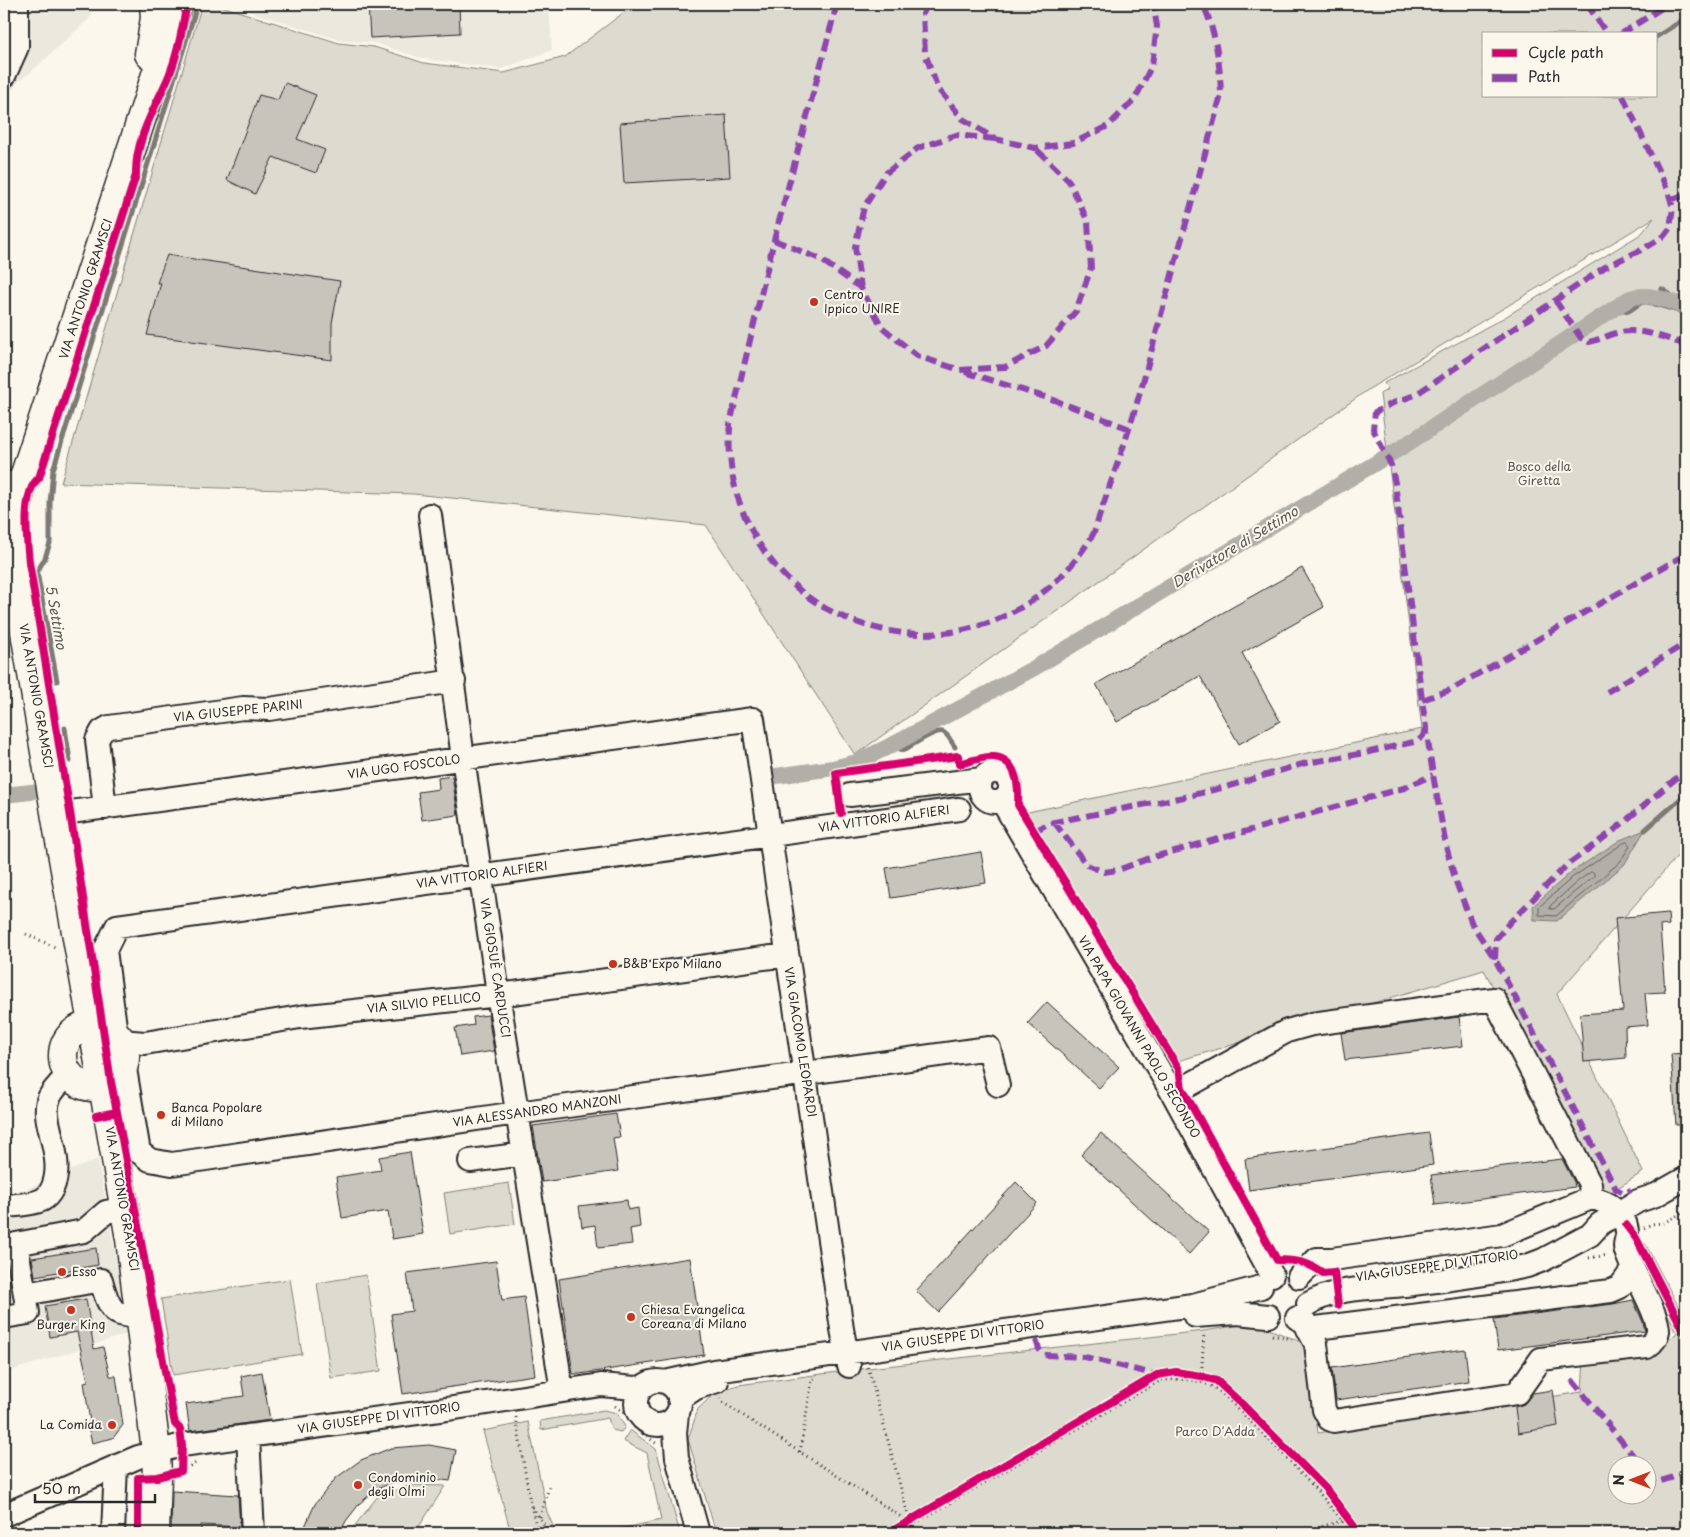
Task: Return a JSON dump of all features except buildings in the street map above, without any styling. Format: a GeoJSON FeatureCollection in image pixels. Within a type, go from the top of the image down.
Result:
{"type":"FeatureCollection","features":[{"type":"Feature","properties":{"kind":"main road","name":"VIA ANTONIO GRAMSCI"},"geometry":{"type":"LineString","coordinates":[[4,523],[8,484],[149,52],[154,4]]}},
{"type":"Feature","properties":{"kind":"main road","name":"VIA ANTONIO GRAMSCI"},"geometry":{"type":"LineString","coordinates":[[155,1533],[156,1464],[136,1276],[87,1082],[107,1038],[56,814],[15,572],[14,542],[17,504],[178,4]]}},
{"type":"Feature","properties":{"kind":"main road","name":"VIA ANTONIO GRAMSCI"},"geometry":{"type":"LineString","coordinates":[[4,560],[46,826],[107,1038]]}},
{"type":"Feature","properties":{"kind":"main road"},"geometry":{"type":"LineString","coordinates":[[68,1038],[107,1038],[118,1076],[111,1082],[87,1082],[64,1066],[64,1047],[68,1038]]}},
{"type":"Feature","properties":{"kind":"street"},"geometry":{"type":"LineString","coordinates":[[4,76],[17,47],[17,4]]}},
{"type":"Feature","properties":{"kind":"street","name":"VIA GIOSUÈ CARDUCCI"},"geometry":{"type":"LineString","coordinates":[[430,515],[463,758],[517,1113],[562,1391]]}},
{"type":"Feature","properties":{"kind":"street","name":"VIA GIUSEPPE PARINI"},"geometry":{"type":"LineString","coordinates":[[104,808],[97,740],[102,731],[108,727],[243,708],[268,710],[454,681]]}},
{"type":"Feature","properties":{"kind":"street","name":"VIA UGO FOSCOLO"},"geometry":{"type":"LineString","coordinates":[[56,814],[752,718]]}},
{"type":"Feature","properties":{"kind":"street","name":"VIA GIACOMO LEOPARDI"},"geometry":{"type":"LineString","coordinates":[[752,718],[786,955],[854,1360]]}},
{"type":"Feature","properties":{"kind":"street","name":"VIA PAPA GIOVANNI PAOLO SECONDO"},"geometry":{"type":"LineString","coordinates":[[850,795],[982,778],[980,784],[983,795],[988,800],[1002,801],[1173,1094],[1266,1281]]}},
{"type":"Feature","properties":{"kind":"street","name":"VIA VITTORIO ALFIERI"},"geometry":{"type":"LineString","coordinates":[[107,1038],[105,950],[117,926],[959,809]]}},
{"type":"Feature","properties":{"kind":"street","name":"VIA SILVIO PELLICO"},"geometry":{"type":"LineString","coordinates":[[107,1038],[145,1043],[300,1017],[499,995],[786,955]]}},
{"type":"Feature","properties":{"kind":"street"},"geometry":{"type":"LineString","coordinates":[[1173,1094],[1286,1031],[1312,1024],[1494,999],[1590,1184],[1591,1198]]}},
{"type":"Feature","properties":{"kind":"street","name":"VIA ALESSANDRO MANZONI"},"geometry":{"type":"LineString","coordinates":[[107,1038],[139,1152],[150,1160],[172,1164],[517,1113],[989,1048],[998,1085]]}},
{"type":"Feature","properties":{"kind":"street"},"geometry":{"type":"LineString","coordinates":[[4,1206],[43,1200],[51,1192],[57,1172],[57,1159],[47,1108],[49,1098],[55,1088],[87,1082]]}},
{"type":"Feature","properties":{"kind":"street"},"geometry":{"type":"LineString","coordinates":[[470,1161],[524,1154]]}},
{"type":"Feature","properties":{"kind":"street","name":"VIA GIUSEPPE DI VITTORIO"},"geometry":{"type":"LineString","coordinates":[[1638,1201],[1650,1185],[1686,1165]]}},
{"type":"Feature","properties":{"kind":"street","name":"VIA GIUSEPPE DI VITTORIO"},"geometry":{"type":"LineString","coordinates":[[1304,1317],[1317,1298],[1336,1292],[1427,1282],[1527,1266],[1543,1260],[1590,1234],[1609,1218],[1638,1201],[1656,1195],[1686,1178]]}},
{"type":"Feature","properties":{"kind":"street"},"geometry":{"type":"LineString","coordinates":[[1299,1277],[1317,1259],[1332,1259],[1502,1235],[1591,1198],[1608,1203],[1612,1238],[1625,1247],[1656,1321],[1657,1334],[1654,1341],[1648,1347],[1541,1359],[1517,1393],[1334,1421],[1329,1419],[1324,1410],[1316,1344],[1304,1317],[1307,1287],[1299,1277],[1286,1272],[1266,1281],[1260,1299],[1263,1309],[1268,1316],[1282,1322],[1304,1317],[1611,1291],[1620,1287],[1633,1269]]}},
{"type":"Feature","properties":{"kind":"street"},"geometry":{"type":"LineString","coordinates":[[4,1317],[28,1313],[16,1244],[84,1231],[103,1214],[119,1209]]}},
{"type":"Feature","properties":{"kind":"street","name":"VIA GIUSEPPE DI VITTORIO"},"geometry":{"type":"LineString","coordinates":[[1299,1277],[1320,1281],[1335,1281],[1515,1255],[1530,1251],[1585,1225],[1609,1218]]}},
{"type":"Feature","properties":{"kind":"street"},"geometry":{"type":"LineString","coordinates":[[25,1294],[101,1280],[106,1298],[114,1311],[119,1314],[140,1317]]}},
{"type":"Feature","properties":{"kind":"street","name":"VIA GIUSEPPE DI VITTORIO"},"geometry":{"type":"LineString","coordinates":[[678,1406],[696,1388],[715,1381],[821,1370],[854,1360],[1193,1305],[1266,1281]]}},
{"type":"Feature","properties":{"kind":"street","name":"VIA GIUSEPPE DI VITTORIO"},"geometry":{"type":"LineString","coordinates":[[4,1515],[116,1466],[156,1464],[182,1445],[454,1408],[562,1391],[605,1393],[714,1371],[854,1360],[1194,1316],[1237,1313],[1268,1316]]}},
{"type":"Feature","properties":{"kind":"street"},"geometry":{"type":"LineString","coordinates":[[668,1452],[675,1432],[678,1406],[672,1386],[654,1384],[638,1393],[635,1400],[636,1408],[640,1418],[651,1425],[668,1443],[668,1452],[698,1533]]}},
{"type":"Feature","properties":{"kind":"street"},"geometry":{"type":"LineString","coordinates":[[605,1393],[636,1408]]}},
{"type":"Feature","properties":{"kind":"street"},"geometry":{"type":"LineString","coordinates":[[651,1425],[658,1426],[672,1420],[678,1406]]}},
{"type":"Feature","properties":{"kind":"street"},"geometry":{"type":"LineString","coordinates":[[248,1436],[253,1533]]}},
{"type":"Feature","properties":{"kind":"street"},"geometry":{"type":"LineString","coordinates":[[113,1533],[116,1466]]}},
{"type":"Feature","properties":{"kind":"path"},"geometry":{"type":"LineString","coordinates":[[26,934],[60,950]]}},
{"type":"Feature","properties":{"kind":"path"},"geometry":{"type":"LineString","coordinates":[[1638,1201],[1651,1224]]}},
{"type":"Feature","properties":{"kind":"path"},"geometry":{"type":"LineString","coordinates":[[854,1360],[868,1368],[913,1533]]}},
{"type":"Feature","properties":{"kind":"path"},"geometry":{"type":"LineString","coordinates":[[800,1452],[812,1380],[821,1370]]}},
{"type":"Feature","properties":{"kind":"path"},"geometry":{"type":"LineString","coordinates":[[898,1533],[1156,1375],[1176,1372],[1217,1381],[1324,1488],[1346,1520],[1352,1533]]}},
{"type":"Feature","properties":{"kind":"path"},"geometry":{"type":"LineString","coordinates":[[718,1392],[722,1402],[910,1524]]}},
{"type":"Feature","properties":{"kind":"path"},"geometry":{"type":"LineString","coordinates":[[605,1393],[628,1415],[629,1422],[668,1452]]}},
{"type":"Feature","properties":{"kind":"path"},"geometry":{"type":"LineString","coordinates":[[524,1415],[515,1417],[530,1502],[538,1533]]}},
{"type":"Feature","properties":{"kind":"path"},"geometry":{"type":"LineString","coordinates":[[156,1464],[181,1471],[182,1445]]}},
{"type":"Feature","properties":{"kind":"path"},"geometry":{"type":"LineString","coordinates":[[540,1518],[550,1484]]}},
{"type":"Feature","properties":{"kind":"path"},"geometry":{"type":"LineString","coordinates":[[530,1502],[550,1533]]}},
{"type":"Feature","properties":{"kind":"path"},"geometry":{"type":"LineString","coordinates":[[1298,1533],[1346,1520]]}},
{"type":"Feature","properties":{"kind":"path"},"geometry":{"type":"LineString","coordinates":[[1346,1520],[1359,1533]]}},
{"type":"Feature","properties":{"kind":"path"},"geometry":{"type":"LineString","coordinates":[[889,1533],[910,1524]]}},
{"type":"Feature","properties":{"kind":"shaded area"},"geometry":{"type":"Polygon","coordinates":[[[4,4],[91,4],[91,17],[18,82],[4,101],[4,4]]]}},
{"type":"Feature","properties":{"kind":"shaded area"},"geometry":{"type":"Polygon","coordinates":[[[232,4],[549,4],[552,50],[501,69],[424,59],[374,43],[340,40],[254,13],[232,4]]]}},
{"type":"Feature","properties":{"kind":"shaded area"},"geometry":{"type":"Polygon","coordinates":[[[98,1159],[130,1333],[4,1373],[4,1198],[98,1159]]]}},
{"type":"Feature","properties":{"kind":"green space","name":"Centro Ippico UNIRE"},"geometry":{"type":"Polygon","coordinates":[[[202,4],[215,4],[339,43],[374,47],[424,63],[504,73],[565,57],[635,4],[1686,4],[1686,846],[1557,994],[1643,1172],[1605,1196],[1484,970],[1178,1061],[1028,812],[1422,729],[1380,394],[1388,389],[1384,383],[1505,317],[1641,234],[1654,218],[1369,389],[855,755],[706,525],[414,494],[61,483],[202,4]]]}},
{"type":"Feature","properties":{"kind":"green space"},"geometry":{"type":"Polygon","coordinates":[[[509,1183],[515,1224],[450,1234],[444,1193],[509,1183]]]}},
{"type":"Feature","properties":{"kind":"green space","name":"Parco D'Adda"},"geometry":{"type":"Polygon","coordinates":[[[1645,1243],[1686,1321],[1686,1533],[716,1533],[688,1439],[698,1409],[717,1391],[738,1385],[868,1368],[1204,1331],[1253,1323],[1307,1344],[1318,1433],[1582,1392],[1584,1358],[1653,1352],[1677,1333],[1636,1250],[1645,1243]]]}},
{"type":"Feature","properties":{"kind":"green space"},"geometry":{"type":"Polygon","coordinates":[[[366,1275],[381,1371],[331,1378],[317,1283],[366,1275]]]}},
{"type":"Feature","properties":{"kind":"green space"},"geometry":{"type":"Polygon","coordinates":[[[290,1279],[302,1354],[173,1375],[161,1299],[290,1279]]]}},
{"type":"Feature","properties":{"kind":"green space"},"geometry":{"type":"Polygon","coordinates":[[[604,1410],[617,1413],[625,1427],[621,1432],[612,1430],[608,1418],[541,1430],[540,1421],[604,1410]]]}},
{"type":"Feature","properties":{"kind":"green space"},"geometry":{"type":"Polygon","coordinates":[[[528,1422],[547,1512],[556,1533],[511,1533],[483,1431],[528,1422]]]}},
{"type":"Feature","properties":{"kind":"green space"},"geometry":{"type":"Polygon","coordinates":[[[630,1430],[656,1449],[680,1533],[601,1533],[661,1520],[647,1453],[623,1441],[630,1430]]]}},
{"type":"Feature","properties":{"kind":"green space"},"geometry":{"type":"Polygon","coordinates":[[[411,1485],[445,1486],[415,1533],[349,1533],[378,1496],[411,1485]]]}},
{"type":"Feature","properties":{"kind":"water"},"geometry":{"type":"Polygon","coordinates":[[[1645,830],[1624,865],[1557,921],[1534,920],[1533,906],[1570,873],[1620,840],[1645,830]]]}},
{"type":"Feature","properties":{"kind":"waterway","name":"5 Settimo"},"geometry":{"type":"LineString","coordinates":[[57,681],[37,572],[45,558],[50,543],[50,503],[53,470],[195,12]]}},
{"type":"Feature","properties":{"kind":"waterway"},"geometry":{"type":"LineString","coordinates":[[1658,36],[1686,18]]}},
{"type":"Feature","properties":{"kind":"waterway"},"geometry":{"type":"LineString","coordinates":[[1662,289],[1672,296],[1673,303]]}},
{"type":"Feature","properties":{"kind":"waterway","name":"Derivatore di Settimo"},"geometry":{"type":"LineString","coordinates":[[769,777],[833,768],[857,762],[896,743],[1036,667],[1404,446],[1630,298],[1637,296],[1651,297],[1686,307]]}},
{"type":"Feature","properties":{"kind":"waterway"},"geometry":{"type":"LineString","coordinates":[[1620,304],[1624,310],[1629,311],[1642,302],[1648,302],[1686,313]]}},
{"type":"Feature","properties":{"kind":"waterway","name":"5 Settimo"},"geometry":{"type":"LineString","coordinates":[[65,728],[70,761]]}},
{"type":"Feature","properties":{"kind":"waterway"},"geometry":{"type":"LineString","coordinates":[[896,743],[900,749],[904,750],[929,735],[943,732],[955,747]]}},
{"type":"Feature","properties":{"kind":"waterway","name":"Derivatore di Settimo"},"geometry":{"type":"LineString","coordinates":[[4,795],[31,792]]}},
{"type":"Feature","properties":{"kind":"waterway"},"geometry":{"type":"LineString","coordinates":[[1645,830],[1686,794]]}},
{"type":"Feature","properties":{"kind":"marked path"},"geometry":{"type":"LineString","coordinates":[[837,4],[774,240],[730,424],[733,477],[747,521],[758,542],[772,562],[806,595],[825,608],[861,624],[898,632],[935,634],[971,628],[1005,616],[1037,597],[1065,572],[1089,541],[1094,531],[1136,407],[1221,95],[1220,71],[1216,48],[1203,4]]}},
{"type":"Feature","properties":{"kind":"marked path"},"geometry":{"type":"LineString","coordinates":[[927,4],[923,14],[925,53],[938,89],[963,119],[995,139],[1035,148],[1073,143],[1108,126],[1135,99],[1152,65],[1157,26],[1153,4]]}},
{"type":"Feature","properties":{"kind":"marked path"},"geometry":{"type":"LineString","coordinates":[[1587,4],[1606,32]]}},
{"type":"Feature","properties":{"kind":"marked path"},"geometry":{"type":"LineString","coordinates":[[1624,32],[1668,4]]}},
{"type":"Feature","properties":{"kind":"marked path"},"geometry":{"type":"LineString","coordinates":[[1624,98],[1668,191],[1673,208],[1670,228],[1664,236],[1643,249],[1605,267],[1415,395],[1375,412],[1373,429],[1391,465],[1395,483],[1433,775],[1446,846],[1456,882],[1472,924],[1495,959],[1616,1189],[1624,1193],[1631,1190]]}},
{"type":"Feature","properties":{"kind":"marked path"},"geometry":{"type":"LineString","coordinates":[[995,139],[956,135],[918,148],[886,173],[864,207],[855,247],[861,288],[882,327],[917,356],[960,370],[1005,367],[1046,346],[1076,311],[1091,268],[1088,222],[1069,181],[1035,148]]}},
{"type":"Feature","properties":{"kind":"marked path"},"geometry":{"type":"LineString","coordinates":[[1670,199],[1686,196]]}},
{"type":"Feature","properties":{"kind":"marked path"},"geometry":{"type":"LineString","coordinates":[[774,240],[820,259],[861,288]]}},
{"type":"Feature","properties":{"kind":"marked path"},"geometry":{"type":"LineString","coordinates":[[1555,300],[1581,338],[1589,342],[1620,332],[1637,331],[1654,334],[1686,345]]}},
{"type":"Feature","properties":{"kind":"marked path"},"geometry":{"type":"LineString","coordinates":[[965,372],[1054,400],[1130,429]]}},
{"type":"Feature","properties":{"kind":"marked path"},"geometry":{"type":"LineString","coordinates":[[1422,700],[1450,690],[1686,554]]}},
{"type":"Feature","properties":{"kind":"marked path"},"geometry":{"type":"LineString","coordinates":[[1607,692],[1686,643]]}},
{"type":"Feature","properties":{"kind":"marked path"},"geometry":{"type":"LineString","coordinates":[[1035,831],[1049,823],[1184,797],[1226,787],[1306,763],[1365,753],[1418,741],[1423,736],[1425,728]]}},
{"type":"Feature","properties":{"kind":"marked path"},"geometry":{"type":"LineString","coordinates":[[1495,959],[1496,939],[1509,923],[1567,865],[1617,828],[1686,770]]}},
{"type":"Feature","properties":{"kind":"marked path"},"geometry":{"type":"LineString","coordinates":[[1054,822],[1087,865],[1104,872],[1118,870],[1153,857],[1404,788],[1433,775]]}},
{"type":"Feature","properties":{"kind":"marked path"},"geometry":{"type":"LineString","coordinates":[[1036,1340],[1039,1349],[1044,1355],[1085,1357],[1157,1375]]}},
{"type":"Feature","properties":{"kind":"marked path"},"geometry":{"type":"LineString","coordinates":[[1572,1380],[1632,1454]]}},
{"type":"Feature","properties":{"kind":"marked path"},"geometry":{"type":"LineString","coordinates":[[1658,1482],[1686,1473]]}},
{"type":"Feature","properties":{"kind":"cycle path"},"geometry":{"type":"LineString","coordinates":[[117,1112],[29,562],[27,505],[33,485],[39,478],[136,175],[142,137],[174,60],[187,4]]}},
{"type":"Feature","properties":{"kind":"cycle path"},"geometry":{"type":"LineString","coordinates":[[841,813],[836,773],[958,756],[960,764],[990,757],[1002,759],[1008,763],[1017,782],[1018,805],[1179,1069],[1182,1088],[1277,1260],[1302,1262],[1323,1273],[1334,1272],[1338,1305]]}},
{"type":"Feature","properties":{"kind":"cycle path"},"geometry":{"type":"LineString","coordinates":[[96,1116],[117,1112],[171,1404],[175,1424],[180,1429],[182,1445],[181,1471],[157,1477],[138,1478],[138,1533]]}},
{"type":"Feature","properties":{"kind":"cycle path"},"geometry":{"type":"LineString","coordinates":[[1626,1225],[1636,1238],[1686,1335]]}},
{"type":"Feature","properties":{"kind":"cycle path"},"geometry":{"type":"LineString","coordinates":[[889,1533],[1157,1375],[1176,1372],[1217,1381],[1325,1488],[1359,1533]]}},
{"type":"Feature","properties":{"kind":"place","name":"Centro Ippico UNIRE"},"geometry":{"type":"Point","coordinates":[814,302]}},
{"type":"Feature","properties":{"kind":"place","name":"B&B Expo Milano"},"geometry":{"type":"Point","coordinates":[613,964]}},
{"type":"Feature","properties":{"kind":"place","name":"Banca Popolare di Milano"},"geometry":{"type":"Point","coordinates":[161,1115]}},
{"type":"Feature","properties":{"kind":"place","name":"Esso"},"geometry":{"type":"Point","coordinates":[62,1272]}},
{"type":"Feature","properties":{"kind":"place","name":"Burger King"},"geometry":{"type":"Point","coordinates":[71,1310]}},
{"type":"Feature","properties":{"kind":"place","name":"Chiesa Evangelica Coreana di Milano"},"geometry":{"type":"Point","coordinates":[631,1317]}},
{"type":"Feature","properties":{"kind":"place","name":"La Comida"},"geometry":{"type":"Point","coordinates":[112,1425]}},
{"type":"Feature","properties":{"kind":"place","name":"Condominio degli Olmi"},"geometry":{"type":"Point","coordinates":[358,1485]}},
{"type":"Feature","properties":{"kind":"park label","name":"Bosco della Giretta"},"geometry":{"type":"Point","coordinates":[1539,474]}}]}
